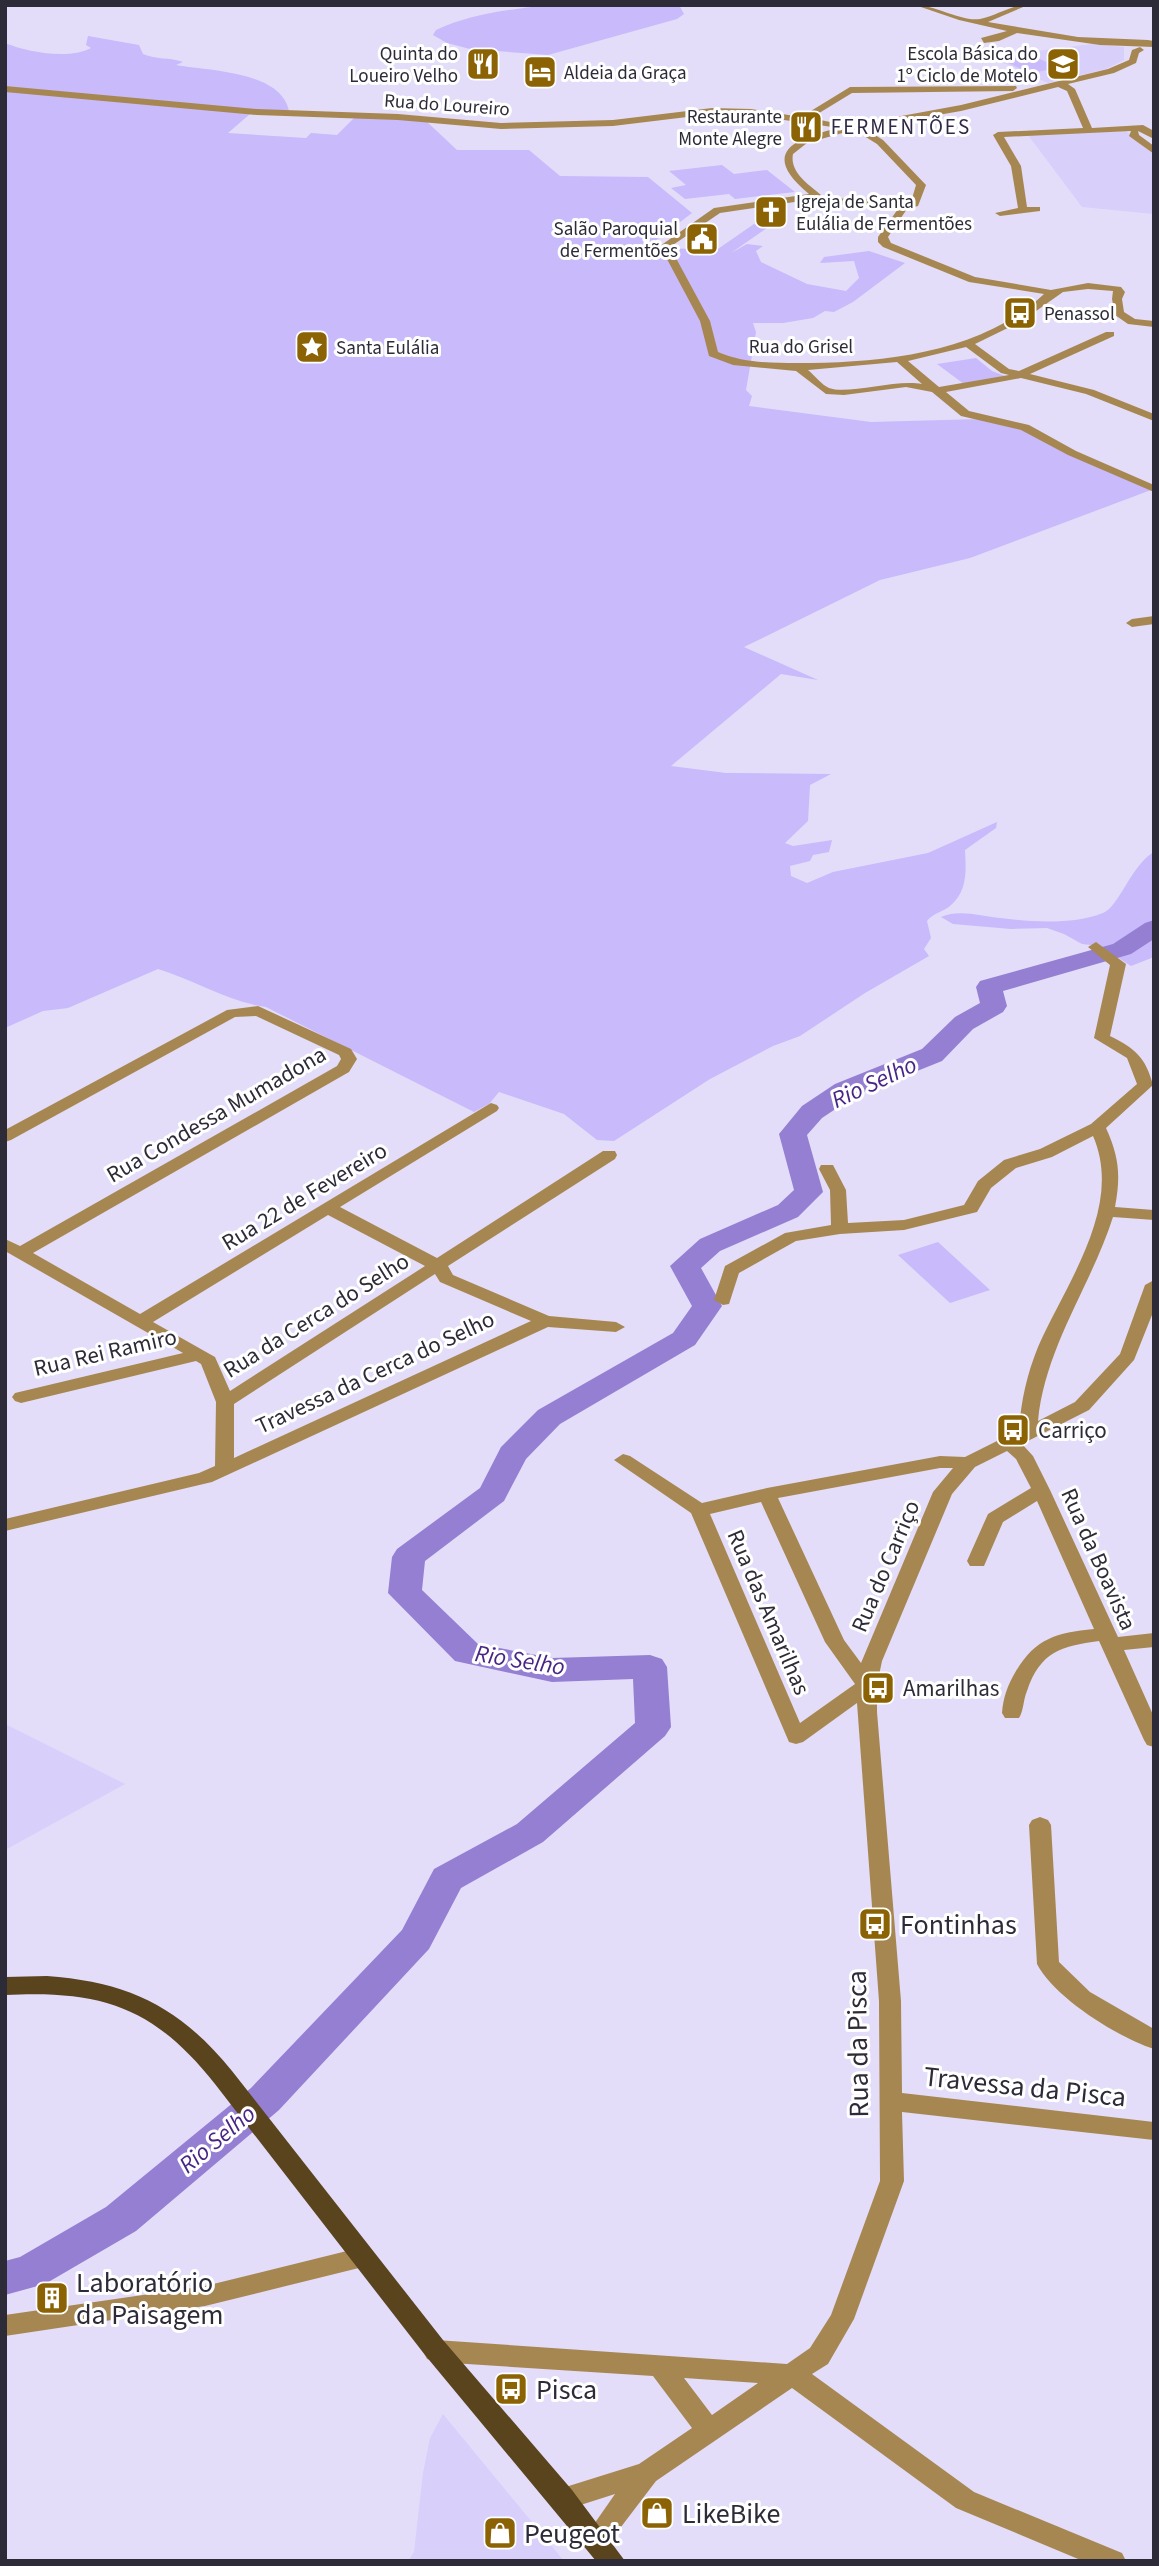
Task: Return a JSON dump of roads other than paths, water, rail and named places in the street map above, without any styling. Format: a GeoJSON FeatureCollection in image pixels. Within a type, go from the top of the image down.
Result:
{"type":"FeatureCollection","features":[{"type":"Feature","properties":{"kind":"main road"},"geometry":{"type":"LineString","coordinates":[[5,1986],[64,1985],[94,1989],[138,2004],[169,2021],[194,2043],[284,2154],[436,2351],[565,2498],[612,2561]]}},
{"type":"Feature","properties":{"kind":"street"},"geometry":{"type":"LineString","coordinates":[[919,5],[980,22],[1154,50]]}},
{"type":"Feature","properties":{"kind":"street"},"geometry":{"type":"LineString","coordinates":[[980,22],[1024,5]]}},
{"type":"Feature","properties":{"kind":"street"},"geometry":{"type":"LineString","coordinates":[[984,40],[996,39],[1018,29]]}},
{"type":"Feature","properties":{"kind":"street"},"geometry":{"type":"LineString","coordinates":[[1135,47],[1154,43]]}},
{"type":"Feature","properties":{"kind":"street"},"geometry":{"type":"LineString","coordinates":[[860,128],[880,142],[920,181],[921,192],[915,204],[904,207],[861,201],[824,202],[791,172],[787,163],[788,154],[803,142],[845,128],[860,128],[961,108],[1125,66],[1135,47]]}},
{"type":"Feature","properties":{"kind":"street"},"geometry":{"type":"LineString","coordinates":[[1060,84],[1071,89],[1088,130]]}},
{"type":"Feature","properties":{"kind":"street","name":"Rua do Loureiro"},"geometry":{"type":"LineString","coordinates":[[5,89],[257,112],[398,117],[533,127],[613,123],[712,111],[751,112],[845,128]]}},
{"type":"Feature","properties":{"kind":"street"},"geometry":{"type":"LineString","coordinates":[[802,120],[850,90],[1034,90]]}},
{"type":"Feature","properties":{"kind":"street"},"geometry":{"type":"LineString","coordinates":[[1131,128],[1135,132],[1132,134],[1154,151]]}},
{"type":"Feature","properties":{"kind":"street"},"geometry":{"type":"LineString","coordinates":[[1023,210],[1016,166],[998,135],[1143,128],[1154,136]]}},
{"type":"Feature","properties":{"kind":"street","name":"Rua do Grisel"},"geometry":{"type":"LineString","coordinates":[[817,195],[717,210],[665,246],[705,321],[713,354],[721,359],[738,364],[797,366],[846,365],[898,358],[967,343],[1035,309],[1056,290],[1074,288]]}},
{"type":"Feature","properties":{"kind":"street"},"geometry":{"type":"LineString","coordinates":[[904,207],[883,237],[883,242],[887,245],[973,280],[1051,294]]}},
{"type":"Feature","properties":{"kind":"street"},"geometry":{"type":"LineString","coordinates":[[1000,213],[1037,209]]}},
{"type":"Feature","properties":{"kind":"street"},"geometry":{"type":"LineString","coordinates":[[1010,286],[1100,286],[1117,289],[1120,292],[1116,307],[1124,319],[1154,324]]}},
{"type":"Feature","properties":{"kind":"street"},"geometry":{"type":"LineString","coordinates":[[797,366],[826,391],[844,392],[906,384],[938,390],[1010,379],[1110,334]]}},
{"type":"Feature","properties":{"kind":"street"},"geometry":{"type":"LineString","coordinates":[[967,343],[1005,372],[1090,392],[1154,418]]}},
{"type":"Feature","properties":{"kind":"street"},"geometry":{"type":"LineString","coordinates":[[898,358],[965,414],[1025,427],[1072,453],[1154,489]]}},
{"type":"Feature","properties":{"kind":"street"},"geometry":{"type":"LineString","coordinates":[[1132,624],[1154,620]]}},
{"type":"Feature","properties":{"kind":"street"},"geometry":{"type":"LineString","coordinates":[[723,1300],[731,1270],[790,1237],[840,1229],[904,1225],[971,1209],[984,1185],[1010,1164],[1046,1153],[1097,1127],[1145,1085],[1140,1061],[1126,1050],[1102,1038],[1118,964],[1096,947]]}},
{"type":"Feature","properties":{"kind":"street","name":"Rua Condessa Mumadona"},"geometry":{"type":"LineString","coordinates":[[5,1137],[232,1013],[245,1010],[258,1011],[345,1052],[349,1059],[343,1069],[13,1249]]}},
{"type":"Feature","properties":{"kind":"street","name":"Rua 22 de Fevereiro"},"geometry":{"type":"LineString","coordinates":[[140,1322],[491,1108]]}},
{"type":"Feature","properties":{"kind":"street"},"geometry":{"type":"LineString","coordinates":[[1028,1434],[1028,1417],[1037,1374],[1108,1210],[1111,1164],[1105,1139],[1097,1127]]}},
{"type":"Feature","properties":{"kind":"street","name":"Rua da Cerca do Selho"},"geometry":{"type":"LineString","coordinates":[[224,1468],[225,1402],[609,1155]]}},
{"type":"Feature","properties":{"kind":"street"},"geometry":{"type":"LineString","coordinates":[[827,1170],[838,1190],[840,1229]]}},
{"type":"Feature","properties":{"kind":"street"},"geometry":{"type":"LineString","coordinates":[[328,1208],[439,1266],[446,1278],[546,1321],[617,1327]]}},
{"type":"Feature","properties":{"kind":"street"},"geometry":{"type":"LineString","coordinates":[[1108,1210],[1154,1215]]}},
{"type":"Feature","properties":{"kind":"street"},"geometry":{"type":"LineString","coordinates":[[13,1249],[209,1361],[225,1402]]}},
{"type":"Feature","properties":{"kind":"street"},"geometry":{"type":"LineString","coordinates":[[968,1463],[1082,1406],[1128,1356],[1154,1286]]}},
{"type":"Feature","properties":{"kind":"street","name":"Travessa da Cerca do Selho"},"geometry":{"type":"LineString","coordinates":[[224,1468],[546,1321]]}},
{"type":"Feature","properties":{"kind":"street","name":"Rua Rei Ramiro"},"geometry":{"type":"LineString","coordinates":[[21,1397],[200,1355]]}},
{"type":"Feature","properties":{"kind":"street","name":"Rua da Boavista"},"geometry":{"type":"LineString","coordinates":[[1009,1442],[1024,1456],[1041,1490],[1154,1740]]}},
{"type":"Feature","properties":{"kind":"street"},"geometry":{"type":"LineString","coordinates":[[623,1460],[699,1510]]}},
{"type":"Feature","properties":{"kind":"street","name":"Rua do Carriço"},"geometry":{"type":"LineString","coordinates":[[699,1510],[767,1494],[940,1462],[968,1463]]}},
{"type":"Feature","properties":{"kind":"street","name":"Rua do Carriço"},"geometry":{"type":"LineString","coordinates":[[867,1685],[876,1650],[943,1492],[968,1463]]}},
{"type":"Feature","properties":{"kind":"street"},"geometry":{"type":"LineString","coordinates":[[5,1525],[205,1478],[224,1468]]}},
{"type":"Feature","properties":{"kind":"street"},"geometry":{"type":"LineString","coordinates":[[977,1561],[995,1518],[1041,1490]]}},
{"type":"Feature","properties":{"kind":"street","name":"Rua do Carriço"},"geometry":{"type":"LineString","coordinates":[[767,1494],[835,1642],[867,1685]]}},
{"type":"Feature","properties":{"kind":"street","name":"Rua das Amarilhas"},"geometry":{"type":"LineString","coordinates":[[699,1510],[796,1737],[867,1685]]}},
{"type":"Feature","properties":{"kind":"street"},"geometry":{"type":"LineString","coordinates":[[1013,1713],[1012,1703],[1022,1679],[1039,1651],[1046,1646],[1067,1639],[1154,1640]]}},
{"type":"Feature","properties":{"kind":"street","name":"Rua da Pisca"},"geometry":{"type":"LineString","coordinates":[[565,2498],[647,2473],[819,2356],[842,2319],[892,2181],[890,2001],[867,1685]]}},
{"type":"Feature","properties":{"kind":"street"},"geometry":{"type":"LineString","coordinates":[[1040,1825],[1048,1964],[1060,1979],[1086,2000],[1154,2040]]}},
{"type":"Feature","properties":{"kind":"street","name":"Travessa da Pisca"},"geometry":{"type":"LineString","coordinates":[[890,2101],[1154,2131]]}},
{"type":"Feature","properties":{"kind":"street"},"geometry":{"type":"LineString","coordinates":[[5,2326],[205,2295],[363,2257]]}},
{"type":"Feature","properties":{"kind":"street"},"geometry":{"type":"LineString","coordinates":[[436,2351],[794,2375],[965,2500],[1113,2561]]}},
{"type":"Feature","properties":{"kind":"street"},"geometry":{"type":"LineString","coordinates":[[660,2366],[710,2432]]}},
{"type":"Feature","properties":{"kind":"street","name":"Rua da Pisca"},"geometry":{"type":"LineString","coordinates":[[596,2540],[647,2473]]}},
{"type":"Feature","properties":{"kind":"waterway","name":"Rio Selho"},"geometry":{"type":"LineString","coordinates":[[5,2278],[30,2272],[121,2219],[265,2099],[416,1939],[447,1879],[530,1833],[653,1727],[650,1667],[552,1670],[467,1653],[405,1593],[409,1557],[493,1494],[512,1454],[549,1417],[684,1339],[707,1306],[685,1266],[710,1245],[788,1211],[809,1192],[793,1134],[812,1112],[845,1090],[932,1055],[964,1023],[994,1006],[989,987],[1122,949],[1154,928]]}},
{"type":"Feature","properties":{"kind":"place","name":"Quinta do Loueiro Velho"},"geometry":{"type":"Point","coordinates":[483,64]}},
{"type":"Feature","properties":{"kind":"place","name":"Escola Básica do 1º Ciclo de Motelo"},"geometry":{"type":"Point","coordinates":[1063,64]}},
{"type":"Feature","properties":{"kind":"place","name":"Aldeia da Graça"},"geometry":{"type":"Point","coordinates":[540,72]}},
{"type":"Feature","properties":{"kind":"place","name":"Restaurante Monte Alegre"},"geometry":{"type":"Point","coordinates":[806,127]}},
{"type":"Feature","properties":{"kind":"place","name":"Igreja de Santa Eulália de Fermentões"},"geometry":{"type":"Point","coordinates":[771,212]}},
{"type":"Feature","properties":{"kind":"place","name":"Salão Paroquial de Fermentões"},"geometry":{"type":"Point","coordinates":[702,239]}},
{"type":"Feature","properties":{"kind":"place","name":"Penassol"},"geometry":{"type":"Point","coordinates":[1020,313]}},
{"type":"Feature","properties":{"kind":"place","name":"Santa Eulália"},"geometry":{"type":"Point","coordinates":[312,347]}},
{"type":"Feature","properties":{"kind":"place","name":"Carriço"},"geometry":{"type":"Point","coordinates":[1013,1430]}},
{"type":"Feature","properties":{"kind":"place","name":"Amarilhas"},"geometry":{"type":"Point","coordinates":[878,1688]}},
{"type":"Feature","properties":{"kind":"place","name":"Fontinhas"},"geometry":{"type":"Point","coordinates":[875,1924]}},
{"type":"Feature","properties":{"kind":"place","name":"Laboratório da Paisagem"},"geometry":{"type":"Point","coordinates":[52,2298]}},
{"type":"Feature","properties":{"kind":"place","name":"Pisca"},"geometry":{"type":"Point","coordinates":[511,2389]}},
{"type":"Feature","properties":{"kind":"place","name":"LikeBike"},"geometry":{"type":"Point","coordinates":[657,2513]}},
{"type":"Feature","properties":{"kind":"place","name":"Peugeot"},"geometry":{"type":"Point","coordinates":[500,2533]}},
{"type":"Feature","properties":{"kind":"district","name":"FERMENTÕES"},"geometry":{"type":"Point","coordinates":[901,127]}}]}
